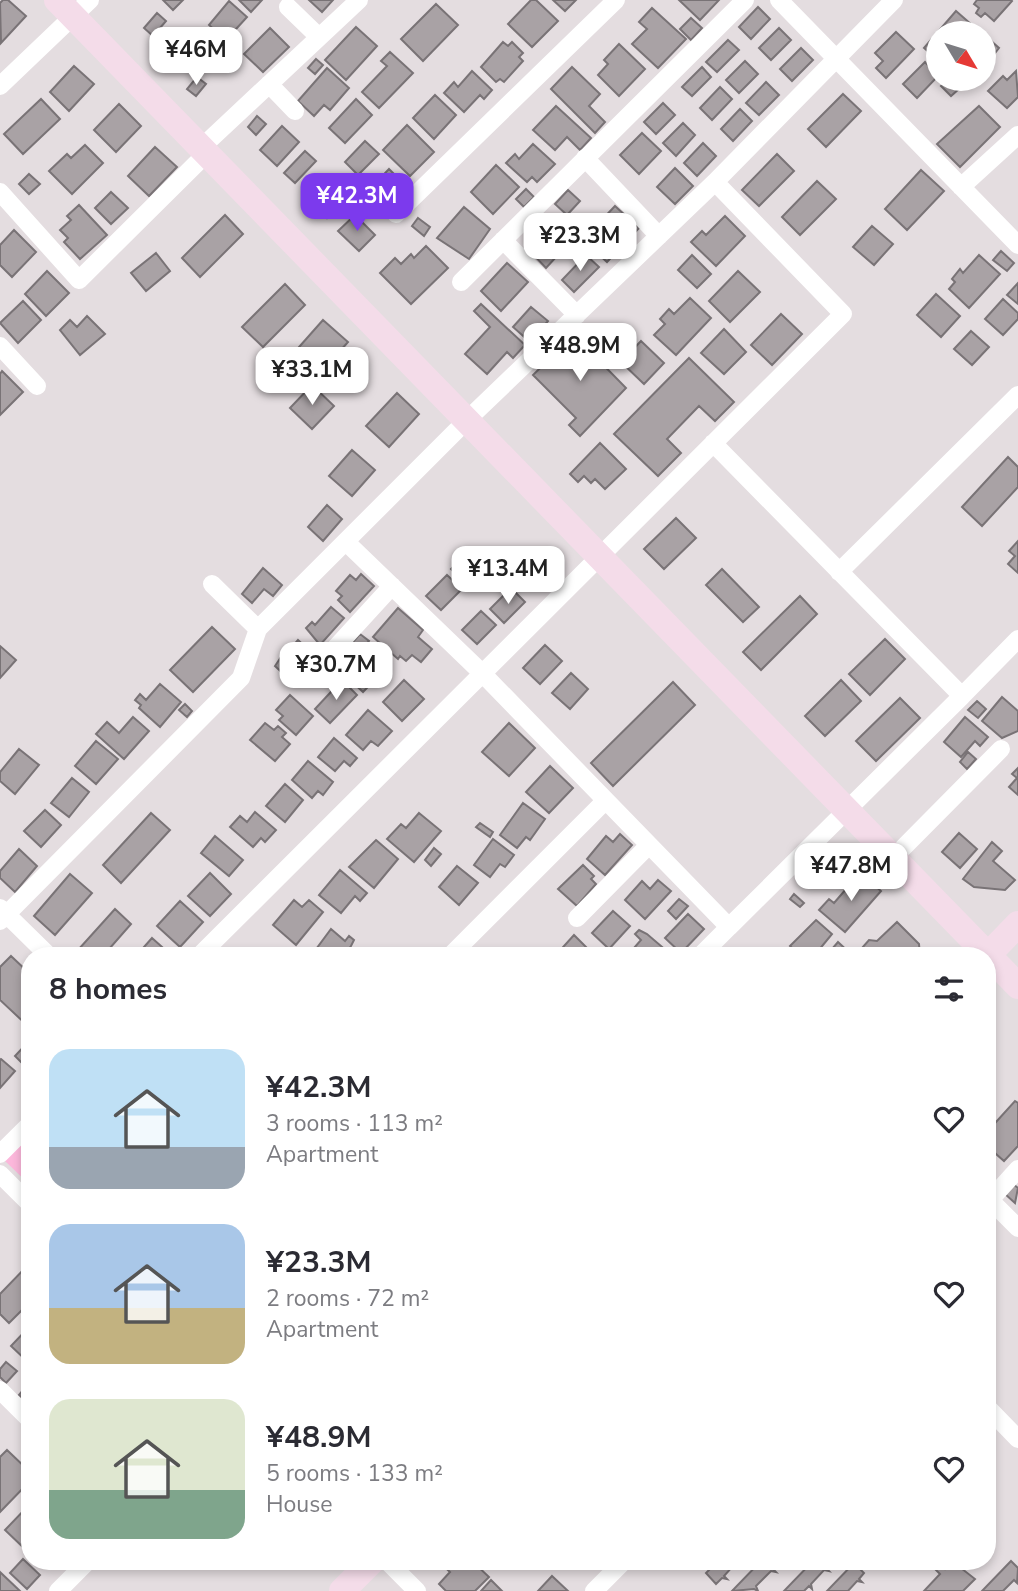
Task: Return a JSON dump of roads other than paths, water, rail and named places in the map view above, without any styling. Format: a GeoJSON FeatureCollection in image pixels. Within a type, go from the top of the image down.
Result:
{"type":"FeatureCollection","features":[{"type":"Feature","properties":{"kind":"street"},"geometry":{"type":"LineString","coordinates":[[0,192],[79,280],[269,84],[359,0]]}},
{"type":"Feature","properties":{"kind":"street"},"geometry":{"type":"LineString","coordinates":[[396,214],[617,0]]}},
{"type":"Feature","properties":{"kind":"street"},"geometry":{"type":"LineString","coordinates":[[461,282],[745,0]]}},
{"type":"Feature","properties":{"kind":"street"},"geometry":{"type":"LineString","coordinates":[[779,0],[1018,245]]}},
{"type":"Feature","properties":{"kind":"street"},"geometry":{"type":"LineString","coordinates":[[39,947],[2,914],[241,678],[258,629],[468,419],[715,182],[894,0]]}},
{"type":"Feature","properties":{"kind":"street"},"geometry":{"type":"LineString","coordinates":[[0,86],[73,6],[205,150],[979,947]]}},
{"type":"Feature","properties":{"kind":"street"},"geometry":{"type":"LineString","coordinates":[[288,7],[319,37]]}},
{"type":"Feature","properties":{"kind":"street"},"geometry":{"type":"LineString","coordinates":[[269,84],[295,111]]}},
{"type":"Feature","properties":{"kind":"street"},"geometry":{"type":"LineString","coordinates":[[961,187],[1018,135]]}},
{"type":"Feature","properties":{"kind":"street"},"geometry":{"type":"LineString","coordinates":[[585,158],[660,236]]}},
{"type":"Feature","properties":{"kind":"street"},"geometry":{"type":"LineString","coordinates":[[208,947],[843,314],[715,182]]}},
{"type":"Feature","properties":{"kind":"street"},"geometry":{"type":"LineString","coordinates":[[503,240],[577,315]]}},
{"type":"Feature","properties":{"kind":"street"},"geometry":{"type":"LineString","coordinates":[[0,346],[37,386]]}},
{"type":"Feature","properties":{"kind":"street"},"geometry":{"type":"LineString","coordinates":[[839,572],[1018,396]]}},
{"type":"Feature","properties":{"kind":"street"},"geometry":{"type":"LineString","coordinates":[[713,443],[962,696]]}},
{"type":"Feature","properties":{"kind":"street"},"geometry":{"type":"LineString","coordinates":[[346,542],[482,673],[729,927]]}},
{"type":"Feature","properties":{"kind":"street"},"geometry":{"type":"LineString","coordinates":[[212,584],[258,629]]}},
{"type":"Feature","properties":{"kind":"street"},"geometry":{"type":"LineString","coordinates":[[327,657],[392,586]]}},
{"type":"Feature","properties":{"kind":"street"},"geometry":{"type":"LineString","coordinates":[[709,947],[1018,639]]}},
{"type":"Feature","properties":{"kind":"street"},"geometry":{"type":"LineString","coordinates":[[894,857],[1001,750]]}},
{"type":"Feature","properties":{"kind":"street"},"geometry":{"type":"LineString","coordinates":[[459,947],[605,802]]}},
{"type":"Feature","properties":{"kind":"street"},"geometry":{"type":"LineString","coordinates":[[577,918],[648,846]]}},
{"type":"Feature","properties":{"kind":"street"},"geometry":{"type":"LineString","coordinates":[[995,947],[1018,924]]}},
{"type":"Feature","properties":{"kind":"street"},"geometry":{"type":"LineString","coordinates":[[996,964],[1018,986]]}},
{"type":"Feature","properties":{"kind":"street"},"geometry":{"type":"LineString","coordinates":[[0,1154],[21,1133]]}},
{"type":"Feature","properties":{"kind":"street"},"geometry":{"type":"LineString","coordinates":[[996,1193],[1018,1169]]}},
{"type":"Feature","properties":{"kind":"street"},"geometry":{"type":"LineString","coordinates":[[0,1174],[21,1195]]}},
{"type":"Feature","properties":{"kind":"street"},"geometry":{"type":"LineString","coordinates":[[996,1208],[1018,1228]]}},
{"type":"Feature","properties":{"kind":"street"},"geometry":{"type":"LineString","coordinates":[[2,1397],[21,1413]]}},
{"type":"Feature","properties":{"kind":"street"},"geometry":{"type":"LineString","coordinates":[[996,1416],[1018,1439]]}},
{"type":"Feature","properties":{"kind":"street"},"geometry":{"type":"LineString","coordinates":[[58,1591],[79,1570]]}},
{"type":"Feature","properties":{"kind":"street"},"geometry":{"type":"LineString","coordinates":[[342,1591],[363,1570]]}},
{"type":"Feature","properties":{"kind":"street"},"geometry":{"type":"LineString","coordinates":[[396,1570],[417,1591]]}},
{"type":"Feature","properties":{"kind":"street"},"geometry":{"type":"LineString","coordinates":[[594,1591],[615,1570]]}}]}
